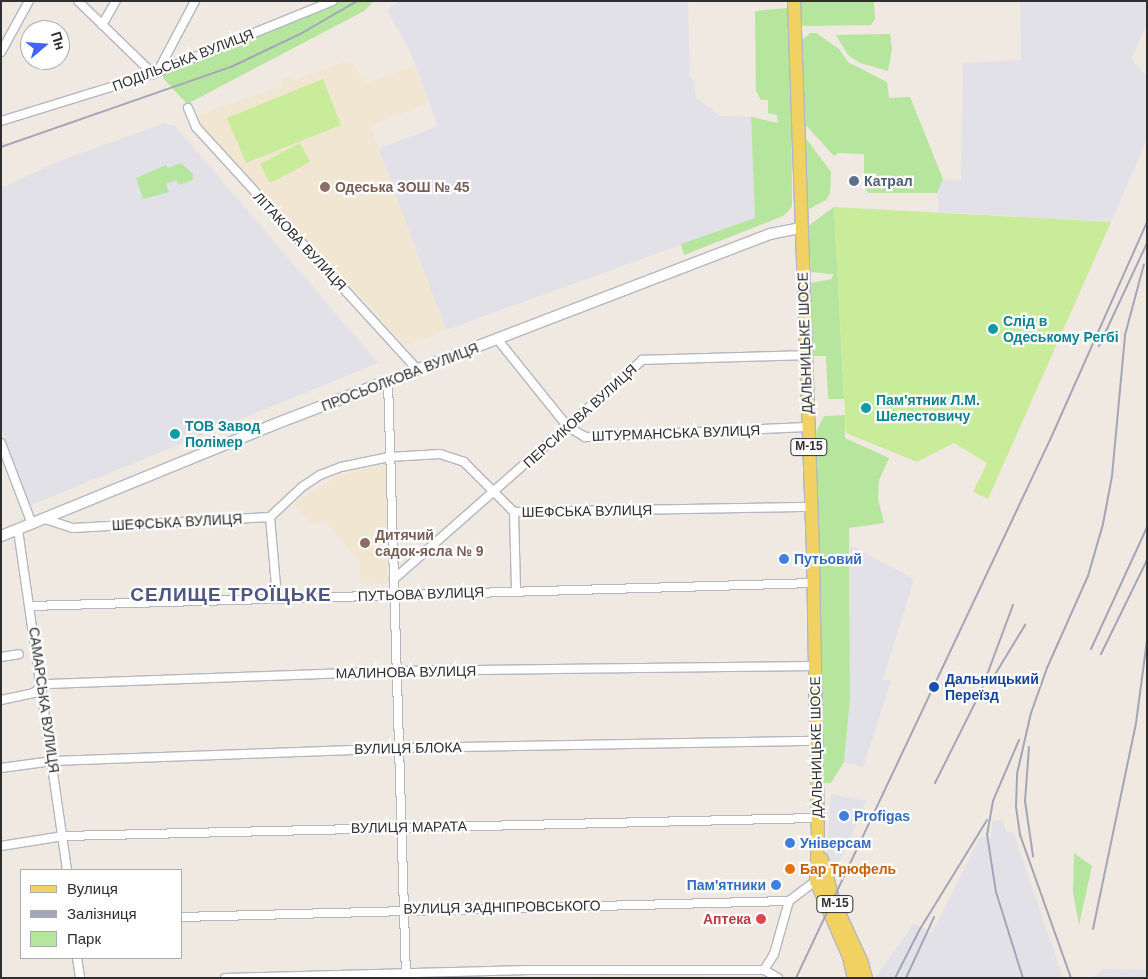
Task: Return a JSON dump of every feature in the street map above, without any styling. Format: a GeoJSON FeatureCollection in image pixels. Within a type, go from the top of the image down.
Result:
{"type":"FeatureCollection","features":[{"type":"Feature","properties":{"kind":"main road","name":"ДАЛЬНИЦЬКЕ ШОСЕ"},"geometry":{"type":"LineString","coordinates":[[794,1],[811,507],[818,834]]}},
{"type":"Feature","properties":{"kind":"main road","name":"М-15"},"geometry":{"type":"LineString","coordinates":[[818,834],[816,881],[849,957],[854,978]]}},
{"type":"Feature","properties":{"kind":"main road","name":"М-15"},"geometry":{"type":"LineString","coordinates":[[818,834],[827,884],[862,962],[866,978]]}},
{"type":"Feature","properties":{"kind":"street"},"geometry":{"type":"LineString","coordinates":[[1,52],[29,1]]}},
{"type":"Feature","properties":{"kind":"street"},"geometry":{"type":"LineString","coordinates":[[78,1],[102,25],[156,72],[195,1]]}},
{"type":"Feature","properties":{"kind":"street"},"geometry":{"type":"LineString","coordinates":[[102,25],[116,1]]}},
{"type":"Feature","properties":{"kind":"street","name":"ПОДІЛЬСЬКА ВУЛИЦЯ"},"geometry":{"type":"LineString","coordinates":[[1,121],[156,72],[333,1]]}},
{"type":"Feature","properties":{"kind":"street","name":"ЛІТАКОВА ВУЛИЦЯ"},"geometry":{"type":"LineString","coordinates":[[188,108],[196,127],[418,370]]}},
{"type":"Feature","properties":{"kind":"street","name":"ПРОСЬОЛКОВА ВУЛИЦЯ"},"geometry":{"type":"LineString","coordinates":[[1,536],[145,476],[388,381],[770,234],[801,228]]}},
{"type":"Feature","properties":{"kind":"street"},"geometry":{"type":"LineString","coordinates":[[498,340],[568,427]]}},
{"type":"Feature","properties":{"kind":"street","name":"ПЕРСИКОВА ВУЛИЦЯ"},"geometry":{"type":"LineString","coordinates":[[394,579],[642,360],[806,355]]}},
{"type":"Feature","properties":{"kind":"street"},"geometry":{"type":"LineString","coordinates":[[388,381],[389,457],[401,748],[403,909],[406,976]]}},
{"type":"Feature","properties":{"kind":"street","name":"ШТУРМАНСЬКА ВУЛИЦЯ"},"geometry":{"type":"LineString","coordinates":[[568,427],[586,436],[808,427]]}},
{"type":"Feature","properties":{"kind":"street"},"geometry":{"type":"LineString","coordinates":[[1,443],[32,524]]}},
{"type":"Feature","properties":{"kind":"street","name":"ШЕФСЬКА ВУЛИЦЯ"},"geometry":{"type":"LineString","coordinates":[[45,519],[72,528],[270,517],[320,475],[340,467],[389,457],[440,454],[464,462],[514,512],[811,507]]}},
{"type":"Feature","properties":{"kind":"street"},"geometry":{"type":"LineString","coordinates":[[514,512],[516,591]]}},
{"type":"Feature","properties":{"kind":"street"},"geometry":{"type":"LineString","coordinates":[[270,517],[277,596]]}},
{"type":"Feature","properties":{"kind":"street","name":"САМАРСЬКА ВУЛИЦЯ"},"geometry":{"type":"LineString","coordinates":[[18,530],[53,761],[67,869]]}},
{"type":"Feature","properties":{"kind":"street","name":"ПУТЬОВА ВУЛИЦЯ"},"geometry":{"type":"LineString","coordinates":[[30,606],[277,596],[394,595],[813,582]]}},
{"type":"Feature","properties":{"kind":"street"},"geometry":{"type":"LineString","coordinates":[[1,657],[19,654]]}},
{"type":"Feature","properties":{"kind":"street","name":"МАЛИНОВА ВУЛИЦЯ"},"geometry":{"type":"LineString","coordinates":[[1,700],[41,688],[48,684],[397,671],[815,666]]}},
{"type":"Feature","properties":{"kind":"street","name":"ВУЛИЦЯ БЛОКА"},"geometry":{"type":"LineString","coordinates":[[1,768],[53,761],[401,748],[816,741]]}},
{"type":"Feature","properties":{"kind":"street","name":"ВУЛИЦЯ МАРАТА"},"geometry":{"type":"LineString","coordinates":[[1,846],[63,836],[818,818]]}},
{"type":"Feature","properties":{"kind":"street"},"geometry":{"type":"LineString","coordinates":[[764,970],[774,954],[789,901],[816,881]]}},
{"type":"Feature","properties":{"kind":"street","name":"ВУЛИЦЯ ЗАДНІПРОВСЬКОГО"},"geometry":{"type":"LineString","coordinates":[[182,917],[403,909],[789,901]]}},
{"type":"Feature","properties":{"kind":"street"},"geometry":{"type":"LineString","coordinates":[[77,959],[80,978]]}},
{"type":"Feature","properties":{"kind":"street"},"geometry":{"type":"LineString","coordinates":[[225,978],[764,970],[778,978]]}},
{"type":"Feature","properties":{"kind":"shaded area"},"geometry":{"type":"Polygon","coordinates":[[[399,1],[688,1],[690,77],[694,80],[696,98],[720,116],[751,117],[755,218],[446,330],[377,149],[438,126],[410,51],[387,10],[399,1]]]}},
{"type":"Feature","properties":{"kind":"shaded area"},"geometry":{"type":"Polygon","coordinates":[[[1020,1],[1147,1],[1147,23],[1131,60],[1147,76],[1147,139],[1111,222],[939,212],[937,190],[943,179],[961,181],[963,63],[1021,60],[1020,1]]]}},
{"type":"Feature","properties":{"kind":"shaded area","name":"Одеська ЗОШ № 45"},"geometry":{"type":"Polygon","coordinates":[[[350,60],[366,84],[415,65],[429,103],[370,125],[446,330],[405,345],[202,126],[200,114],[283,86],[282,80],[293,75],[295,80],[350,60]]]}},
{"type":"Feature","properties":{"kind":"shaded area"},"geometry":{"type":"Polygon","coordinates":[[[164,123],[175,126],[378,363],[29,506],[1,428],[1,188],[57,162],[164,123]]]}},
{"type":"Feature","properties":{"kind":"shaded area","name":"Дитячий садок-ясла № 9"},"geometry":{"type":"Polygon","coordinates":[[[386,464],[387,584],[360,583],[360,562],[326,523],[312,523],[292,503],[339,475],[386,464]]]}},
{"type":"Feature","properties":{"kind":"shaded area"},"geometry":{"type":"Polygon","coordinates":[[[850,545],[914,579],[883,679],[891,681],[863,767],[844,762],[850,700],[850,545]]]}},
{"type":"Feature","properties":{"kind":"shaded area","name":"Profigas"},"geometry":{"type":"Polygon","coordinates":[[[831,794],[866,801],[838,867],[826,867],[831,794]]]}},
{"type":"Feature","properties":{"kind":"shaded area"},"geometry":{"type":"Polygon","coordinates":[[[1003,819],[1006,832],[1013,831],[1063,978],[875,978],[914,923],[932,933],[980,837],[991,838],[992,822],[1003,819]]]}},
{"type":"Feature","properties":{"kind":"shaded area"},"geometry":{"type":"Polygon","coordinates":[[[1103,969],[1147,970],[1147,978],[1092,978],[1103,969]]]}},
{"type":"Feature","properties":{"kind":"shaded area"},"geometry":{"type":"Polygon","coordinates":[[[704,973],[704,978],[562,978],[562,977],[704,973]]]}},
{"type":"Feature","properties":{"kind":"green space"},"geometry":{"type":"Polygon","coordinates":[[[335,1],[374,1],[364,11],[187,104],[163,78],[164,71],[335,1]]]}},
{"type":"Feature","properties":{"kind":"green space"},"geometry":{"type":"Polygon","coordinates":[[[799,1],[874,1],[875,19],[871,25],[804,26],[799,22],[799,1]]]}},
{"type":"Feature","properties":{"kind":"green space"},"geometry":{"type":"Polygon","coordinates":[[[787,8],[791,13],[792,207],[783,216],[684,255],[681,244],[755,218],[751,117],[778,123],[777,115],[768,113],[768,100],[761,100],[756,91],[755,11],[787,8]]]}},
{"type":"Feature","properties":{"kind":"green space"},"geometry":{"type":"Polygon","coordinates":[[[810,33],[816,33],[839,49],[848,62],[887,82],[889,98],[910,97],[943,179],[937,193],[868,193],[864,185],[864,154],[838,153],[834,156],[804,123],[800,42],[810,33]]]}},
{"type":"Feature","properties":{"kind":"green space"},"geometry":{"type":"Polygon","coordinates":[[[890,34],[892,49],[888,71],[860,63],[848,55],[836,35],[890,34]]]}},
{"type":"Feature","properties":{"kind":"green space"},"geometry":{"type":"Polygon","coordinates":[[[323,79],[341,125],[246,163],[227,118],[323,79]]]}},
{"type":"Feature","properties":{"kind":"green space"},"geometry":{"type":"Polygon","coordinates":[[[805,137],[831,172],[830,193],[826,200],[807,210],[805,137]]]}},
{"type":"Feature","properties":{"kind":"green space"},"geometry":{"type":"Polygon","coordinates":[[[300,143],[310,162],[270,183],[260,164],[300,143]]]}},
{"type":"Feature","properties":{"kind":"green space"},"geometry":{"type":"Polygon","coordinates":[[[181,163],[193,174],[193,180],[179,185],[176,180],[166,184],[169,192],[143,199],[136,178],[166,165],[168,168],[181,163]]]}},
{"type":"Feature","properties":{"kind":"green space"},"geometry":{"type":"Polygon","coordinates":[[[834,207],[844,399],[828,399],[826,356],[812,356],[811,283],[832,279],[833,274],[811,272],[808,226],[834,207]]]}},
{"type":"Feature","properties":{"kind":"green space"},"geometry":{"type":"Polygon","coordinates":[[[834,207],[1111,222],[988,499],[973,492],[987,463],[954,443],[917,462],[846,433],[834,207]]]}},
{"type":"Feature","properties":{"kind":"green space"},"geometry":{"type":"Polygon","coordinates":[[[845,415],[845,438],[889,458],[879,480],[878,499],[884,523],[849,528],[850,700],[844,762],[831,783],[824,783],[815,434],[824,416],[845,415]]]}},
{"type":"Feature","properties":{"kind":"green space"},"geometry":{"type":"Polygon","coordinates":[[[1074,853],[1092,866],[1079,925],[1073,893],[1074,853]]]}},
{"type":"Feature","properties":{"kind":"railway"},"geometry":{"type":"LineString","coordinates":[[1,147],[231,67],[302,33],[357,1]]}},
{"type":"Feature","properties":{"kind":"railway"},"geometry":{"type":"LineString","coordinates":[[796,978],[1050,440],[1147,222]]}},
{"type":"Feature","properties":{"kind":"railway"},"geometry":{"type":"LineString","coordinates":[[1099,346],[1147,243]]}},
{"type":"Feature","properties":{"kind":"railway"},"geometry":{"type":"LineString","coordinates":[[1071,978],[1020,835],[1016,806],[1017,774],[1031,713],[1047,668],[1088,576],[1103,524],[1112,476],[1125,335],[1144,264]]}},
{"type":"Feature","properties":{"kind":"railway"},"geometry":{"type":"LineString","coordinates":[[1091,649],[1147,527]]}},
{"type":"Feature","properties":{"kind":"railway"},"geometry":{"type":"LineString","coordinates":[[1101,654],[1147,560]]}},
{"type":"Feature","properties":{"kind":"railway"},"geometry":{"type":"LineString","coordinates":[[935,783],[981,691],[1013,605]]}},
{"type":"Feature","properties":{"kind":"railway"},"geometry":{"type":"LineString","coordinates":[[991,681],[1025,625]]}},
{"type":"Feature","properties":{"kind":"railway"},"geometry":{"type":"LineString","coordinates":[[1093,929],[1136,723],[1147,641]]}},
{"type":"Feature","properties":{"kind":"railway"},"geometry":{"type":"LineString","coordinates":[[1019,740],[993,801],[987,834],[996,892],[1023,978]]}},
{"type":"Feature","properties":{"kind":"railway"},"geometry":{"type":"LineString","coordinates":[[1029,747],[1025,801],[1033,856]]}},
{"type":"Feature","properties":{"kind":"railway"},"geometry":{"type":"LineString","coordinates":[[895,978],[920,929],[987,820]]}},
{"type":"Feature","properties":{"kind":"railway"},"geometry":{"type":"LineString","coordinates":[[906,978],[934,917]]}},
{"type":"Feature","properties":{"kind":"place","name":"Катрал"},"geometry":{"type":"Point","coordinates":[854,181]}},
{"type":"Feature","properties":{"kind":"place","name":"Одеська ЗОШ № 45"},"geometry":{"type":"Point","coordinates":[325,187]}},
{"type":"Feature","properties":{"kind":"place","name":"Слід в Одеському Регбі"},"geometry":{"type":"Point","coordinates":[993,329]}},
{"type":"Feature","properties":{"kind":"place","name":"Пам'ятник Л.М. Шелестовичу"},"geometry":{"type":"Point","coordinates":[866,408]}},
{"type":"Feature","properties":{"kind":"place","name":"ТОВ Завод Полімер"},"geometry":{"type":"Point","coordinates":[175,434]}},
{"type":"Feature","properties":{"kind":"place","name":"Дитячий садок-ясла № 9"},"geometry":{"type":"Point","coordinates":[365,543]}},
{"type":"Feature","properties":{"kind":"place","name":"Путьовий"},"geometry":{"type":"Point","coordinates":[784,559]}},
{"type":"Feature","properties":{"kind":"place","name":"Дальницький Переїзд"},"geometry":{"type":"Point","coordinates":[934,687]}},
{"type":"Feature","properties":{"kind":"place","name":"Profigas"},"geometry":{"type":"Point","coordinates":[844,816]}},
{"type":"Feature","properties":{"kind":"place","name":"Універсам"},"geometry":{"type":"Point","coordinates":[790,843]}},
{"type":"Feature","properties":{"kind":"place","name":"Бар Трюфель"},"geometry":{"type":"Point","coordinates":[790,869]}},
{"type":"Feature","properties":{"kind":"place","name":"Пам'ятники"},"geometry":{"type":"Point","coordinates":[776,885]}},
{"type":"Feature","properties":{"kind":"place","name":"Аптека"},"geometry":{"type":"Point","coordinates":[761,919]}},
{"type":"Feature","properties":{"kind":"district","name":"СЕЛИЩЕ ТРОЇЦЬКЕ"},"geometry":{"type":"Point","coordinates":[231,595]}}]}
